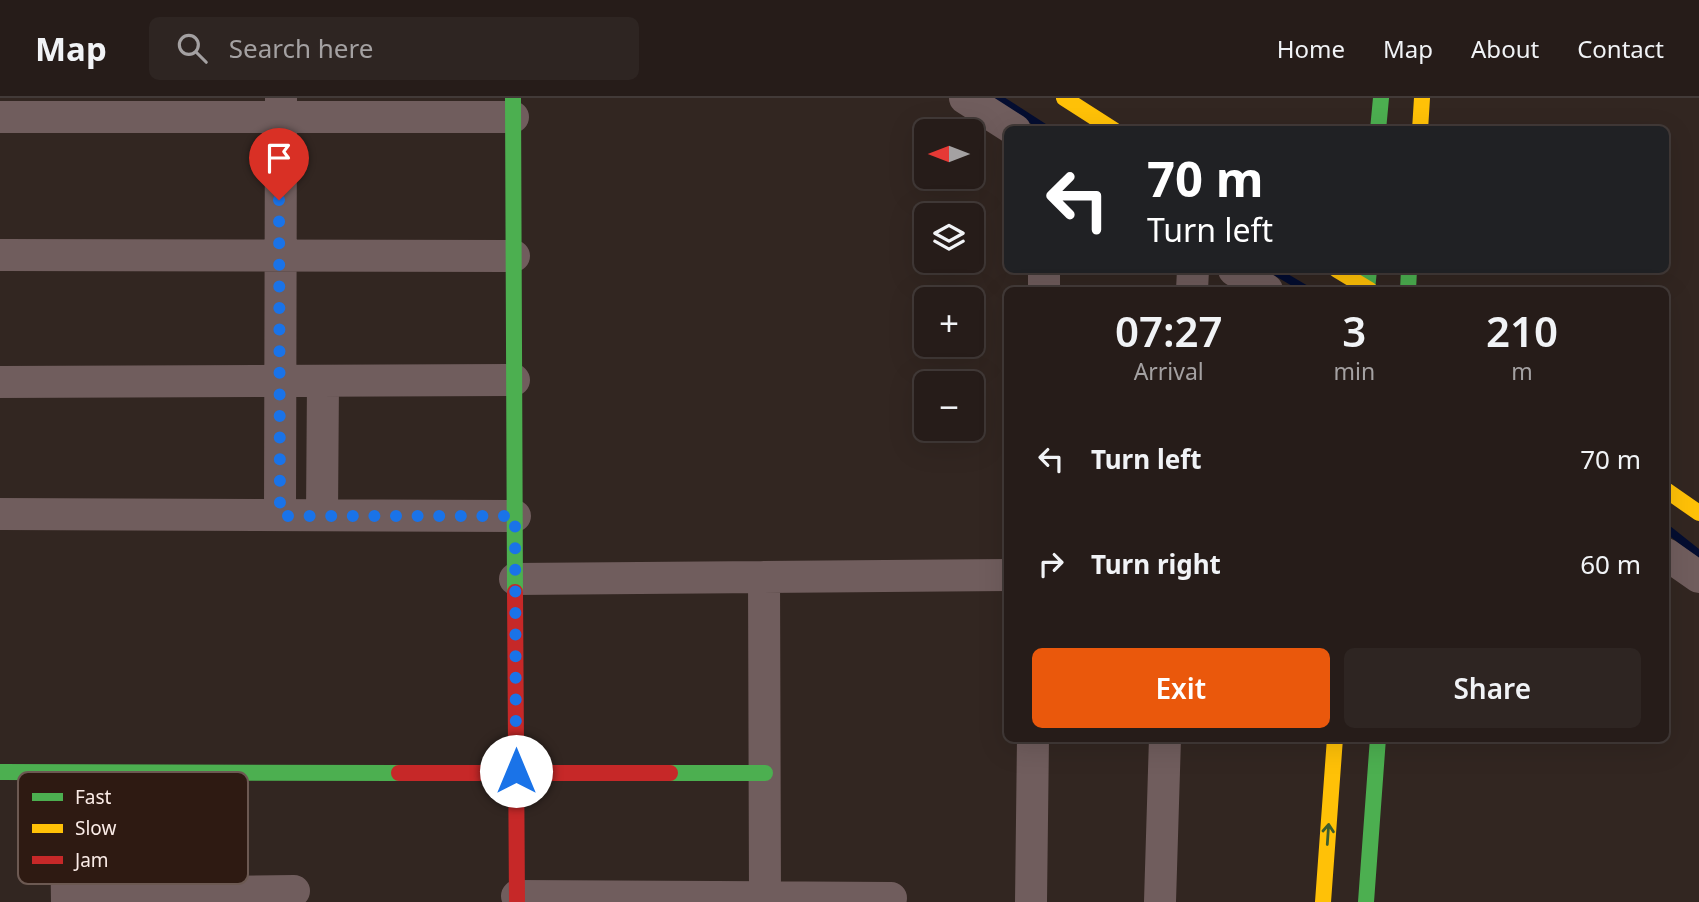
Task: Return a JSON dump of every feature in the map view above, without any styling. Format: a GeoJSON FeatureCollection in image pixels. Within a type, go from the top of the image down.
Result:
{"type":"FeatureCollection","features":[{"type":"Feature","properties":{"kind":"street"},"geometry":{"type":"LineString","coordinates":[[965,98],[1009,126]]}},
{"type":"Feature","properties":{"kind":"street"},"geometry":{"type":"LineString","coordinates":[[1064,98],[1108,126]]}},
{"type":"Feature","properties":{"kind":"street"},"geometry":{"type":"LineString","coordinates":[[1378,126],[1381,98]]}},
{"type":"Feature","properties":{"kind":"street"},"geometry":{"type":"LineString","coordinates":[[1420,126],[1422,98]]}},
{"type":"Feature","properties":{"kind":"street"},"geometry":{"type":"LineString","coordinates":[[0,117],[281,108],[513,107],[517,899],[891,898]]}},
{"type":"Feature","properties":{"kind":"street"},"geometry":{"type":"LineString","coordinates":[[280,516],[281,108]]}},
{"type":"Feature","properties":{"kind":"street"},"geometry":{"type":"LineString","coordinates":[[0,256],[514,256]]}},
{"type":"Feature","properties":{"kind":"street"},"geometry":{"type":"LineString","coordinates":[[1239,273],[1263,287]]}},
{"type":"Feature","properties":{"kind":"street"},"geometry":{"type":"LineString","coordinates":[[1342,273],[1363,287]]}},
{"type":"Feature","properties":{"kind":"street"},"geometry":{"type":"LineString","coordinates":[[0,382],[514,380]]}},
{"type":"Feature","properties":{"kind":"street"},"geometry":{"type":"LineString","coordinates":[[322,516],[323,382]]}},
{"type":"Feature","properties":{"kind":"street"},"geometry":{"type":"LineString","coordinates":[[1669,492],[1699,513]]}},
{"type":"Feature","properties":{"kind":"street"},"geometry":{"type":"LineString","coordinates":[[0,514],[515,516]]}},
{"type":"Feature","properties":{"kind":"street"},"geometry":{"type":"LineString","coordinates":[[1669,556],[1699,577]]}},
{"type":"Feature","properties":{"kind":"street"},"geometry":{"type":"LineString","coordinates":[[515,579],[1004,575]]}},
{"type":"Feature","properties":{"kind":"street"},"geometry":{"type":"LineString","coordinates":[[764,577],[765,897]]}},
{"type":"Feature","properties":{"kind":"street"},"geometry":{"type":"LineString","coordinates":[[1031,902],[1033,742]]}},
{"type":"Feature","properties":{"kind":"street"},"geometry":{"type":"LineString","coordinates":[[1160,902],[1164,742]]}},
{"type":"Feature","properties":{"kind":"street"},"geometry":{"type":"LineString","coordinates":[[1322,902],[1335,742]]}},
{"type":"Feature","properties":{"kind":"street"},"geometry":{"type":"LineString","coordinates":[[1366,902],[1378,742]]}},
{"type":"Feature","properties":{"kind":"street"},"geometry":{"type":"LineString","coordinates":[[0,772],[18,773]]}},
{"type":"Feature","properties":{"kind":"street"},"geometry":{"type":"LineString","coordinates":[[248,773],[765,773]]}},
{"type":"Feature","properties":{"kind":"street"},"geometry":{"type":"LineString","coordinates":[[67,898],[294,891]]}},
{"type":"Feature","properties":{"kind":"waterway"},"geometry":{"type":"LineString","coordinates":[[998,98],[1042,126]]}},
{"type":"Feature","properties":{"kind":"waterway"},"geometry":{"type":"LineString","coordinates":[[1278,273],[1302,287]]}},
{"type":"Feature","properties":{"kind":"waterway"},"geometry":{"type":"LineString","coordinates":[[1669,530],[1699,554]]}},
{"type":"Feature","properties":{"kind":"traffic: fast"},"geometry":{"type":"LineString","coordinates":[[513,98],[515,592]]}},
{"type":"Feature","properties":{"kind":"traffic: fast"},"geometry":{"type":"LineString","coordinates":[[1378,126],[1381,98]]}},
{"type":"Feature","properties":{"kind":"traffic: fast"},"geometry":{"type":"LineString","coordinates":[[1367,287],[1369,273]]}},
{"type":"Feature","properties":{"kind":"traffic: fast"},"geometry":{"type":"LineString","coordinates":[[1408,287],[1409,273]]}},
{"type":"Feature","properties":{"kind":"traffic: fast"},"geometry":{"type":"LineString","coordinates":[[1366,902],[1378,742]]}},
{"type":"Feature","properties":{"kind":"traffic: fast"},"geometry":{"type":"LineString","coordinates":[[0,772],[18,772]]}},
{"type":"Feature","properties":{"kind":"traffic: fast"},"geometry":{"type":"LineString","coordinates":[[248,773],[399,773]]}},
{"type":"Feature","properties":{"kind":"traffic: fast"},"geometry":{"type":"LineString","coordinates":[[670,773],[765,773]]}},
{"type":"Feature","properties":{"kind":"traffic: slow"},"geometry":{"type":"LineString","coordinates":[[1064,98],[1108,126]]}},
{"type":"Feature","properties":{"kind":"traffic: slow"},"geometry":{"type":"LineString","coordinates":[[1420,126],[1422,98]]}},
{"type":"Feature","properties":{"kind":"traffic: slow"},"geometry":{"type":"LineString","coordinates":[[1342,273],[1365,287]]}},
{"type":"Feature","properties":{"kind":"traffic: slow"},"geometry":{"type":"LineString","coordinates":[[1669,492],[1699,513]]}},
{"type":"Feature","properties":{"kind":"traffic: slow"},"geometry":{"type":"LineString","coordinates":[[1323,902],[1335,742]]}},
{"type":"Feature","properties":{"kind":"traffic: jam"},"geometry":{"type":"LineString","coordinates":[[515,592],[517,902]]}},
{"type":"Feature","properties":{"kind":"traffic: jam"},"geometry":{"type":"LineString","coordinates":[[399,773],[670,773]]}},
{"type":"Feature","properties":{"kind":"route"},"geometry":{"type":"LineString","coordinates":[[279,200],[280,516],[515,516],[516,771]]}}]}
